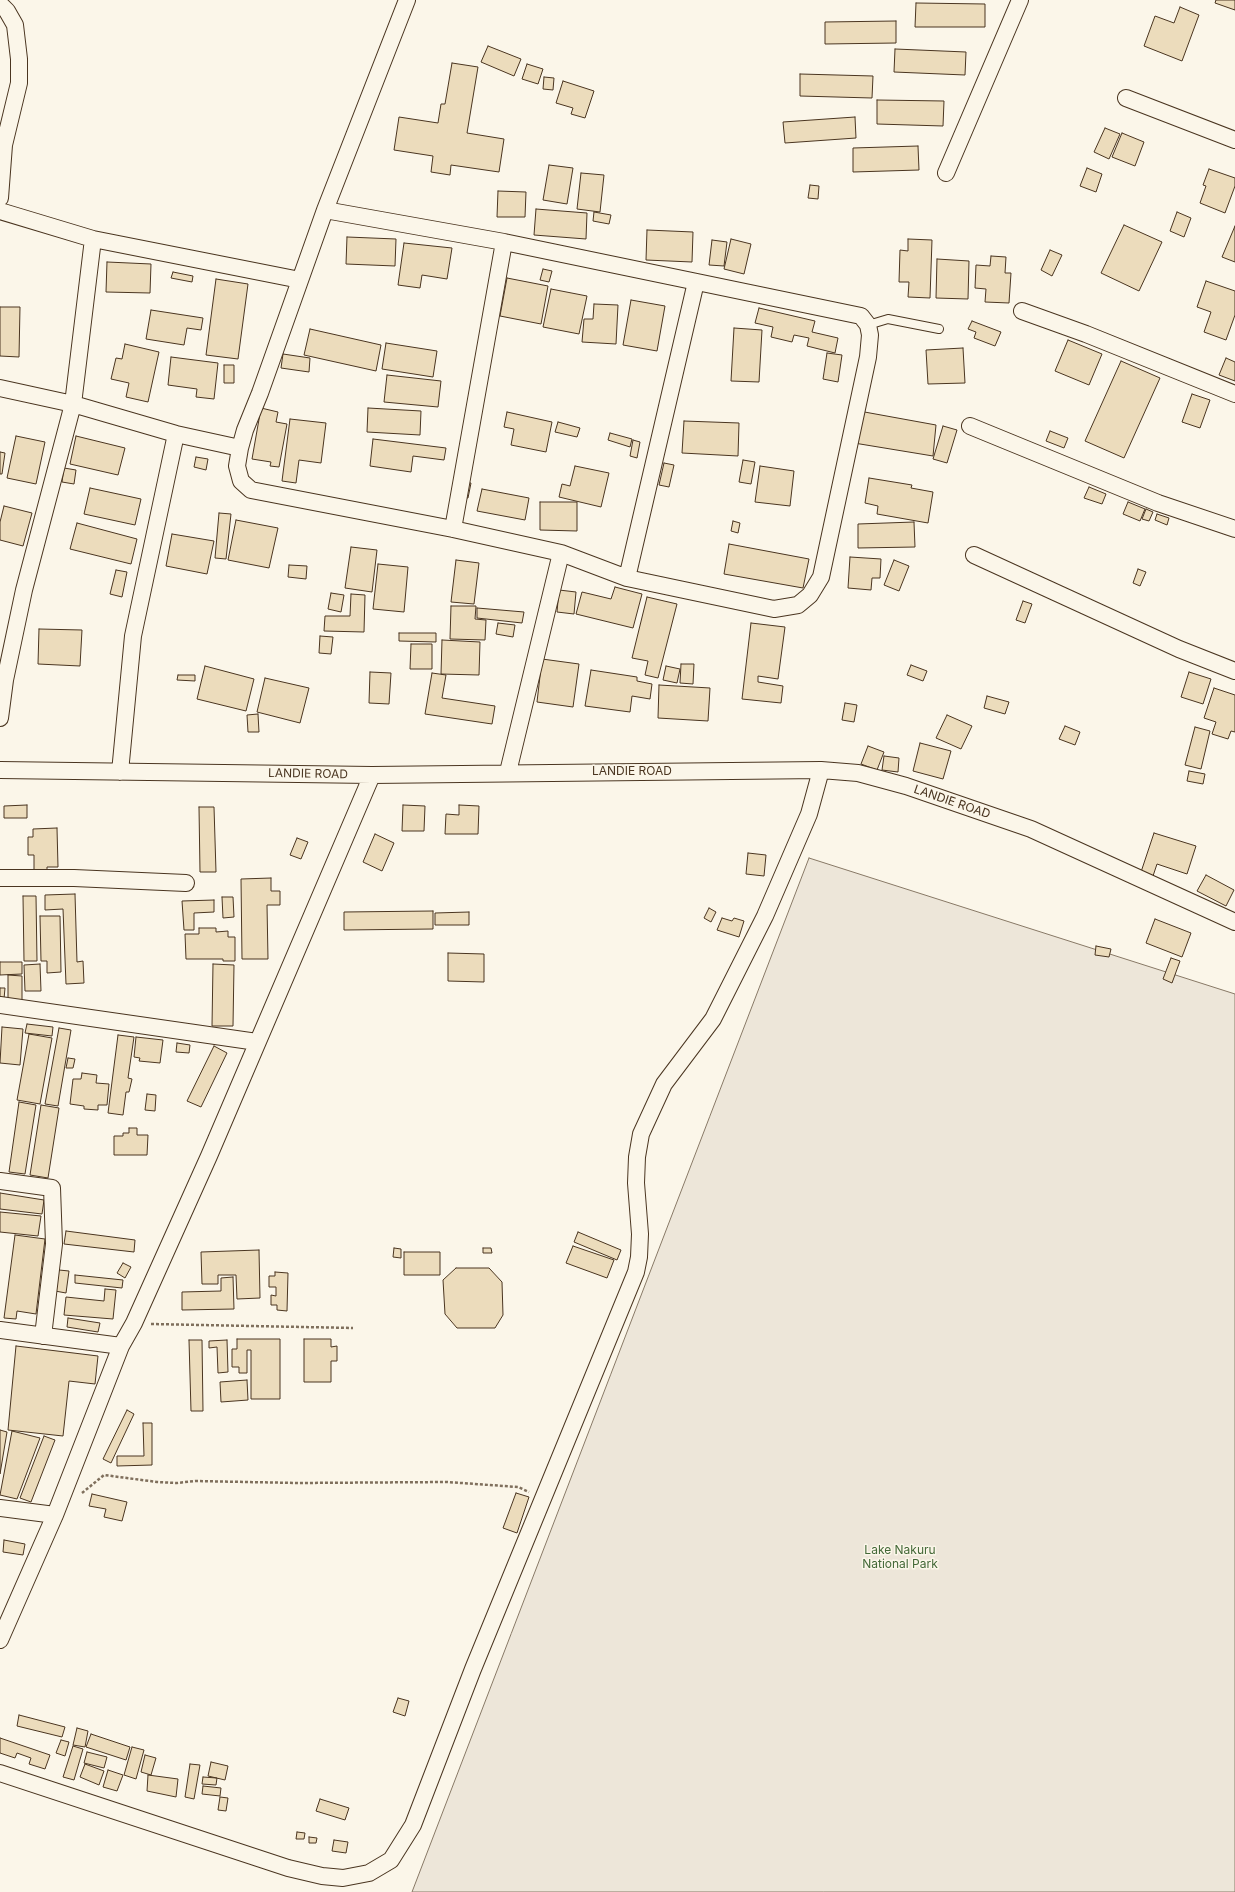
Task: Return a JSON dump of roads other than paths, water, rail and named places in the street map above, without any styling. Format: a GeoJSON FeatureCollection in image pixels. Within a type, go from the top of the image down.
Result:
{"type":"FeatureCollection","features":[{"type":"Feature","properties":{"kind":"street"},"geometry":{"type":"LineString","coordinates":[[325,210],[504,242],[861,316],[868,325],[870,335],[868,357],[821,578],[810,595],[798,605],[774,609],[627,578],[561,553],[453,529],[251,490],[241,481],[237,466],[245,430],[260,393],[325,210],[407,0]]}},
{"type":"Feature","properties":{"kind":"street"},"geometry":{"type":"LineString","coordinates":[[946,173],[1020,0]]}},
{"type":"Feature","properties":{"kind":"street"},"geometry":{"type":"LineString","coordinates":[[0,4],[7,11],[15,25],[19,59],[19,82],[4,145],[0,198]]}},
{"type":"Feature","properties":{"kind":"street"},"geometry":{"type":"LineString","coordinates":[[1126,98],[1235,140]]}},
{"type":"Feature","properties":{"kind":"street"},"geometry":{"type":"LineString","coordinates":[[0,211],[93,239],[300,280]]}},
{"type":"Feature","properties":{"kind":"street"},"geometry":{"type":"LineString","coordinates":[[0,718],[5,680],[24,590],[73,404],[93,239]]}},
{"type":"Feature","properties":{"kind":"street"},"geometry":{"type":"LineString","coordinates":[[453,529],[504,242]]}},
{"type":"Feature","properties":{"kind":"street"},"geometry":{"type":"LineString","coordinates":[[627,578],[696,282]]}},
{"type":"Feature","properties":{"kind":"street"},"geometry":{"type":"LineString","coordinates":[[1022,311],[1086,334],[1235,394]]}},
{"type":"Feature","properties":{"kind":"street"},"geometry":{"type":"LineString","coordinates":[[0,388],[73,404],[176,434],[240,448]]}},
{"type":"Feature","properties":{"kind":"street"},"geometry":{"type":"LineString","coordinates":[[970,426],[1158,503],[1235,529]]}},
{"type":"Feature","properties":{"kind":"street"},"geometry":{"type":"LineString","coordinates":[[120,772],[133,636],[176,434]]}},
{"type":"Feature","properties":{"kind":"street"},"geometry":{"type":"LineString","coordinates":[[508,772],[561,553]]}},
{"type":"Feature","properties":{"kind":"street"},"geometry":{"type":"LineString","coordinates":[[974,555],[1179,649],[1235,671]]}},
{"type":"Feature","properties":{"kind":"street","name":"LANDIE ROAD"},"geometry":{"type":"LineString","coordinates":[[0,770],[372,774],[821,770],[858,773],[906,786],[1031,829],[1235,922]]}},
{"type":"Feature","properties":{"kind":"street"},"geometry":{"type":"LineString","coordinates":[[0,1773],[288,1868],[322,1876],[343,1878],[369,1873],[391,1860],[412,1825],[542,1498],[636,1272],[639,1257],[640,1234],[636,1182],[637,1157],[641,1134],[664,1084],[713,1019],[765,916],[809,814],[821,770]]}},
{"type":"Feature","properties":{"kind":"street"},"geometry":{"type":"LineString","coordinates":[[0,1640],[55,1515],[121,1346],[134,1323],[209,1156],[372,774]]}},
{"type":"Feature","properties":{"kind":"street"},"geometry":{"type":"LineString","coordinates":[[0,878],[74,878],[186,883]]}},
{"type":"Feature","properties":{"kind":"street"},"geometry":{"type":"LineString","coordinates":[[0,1005],[257,1042]]}},
{"type":"Feature","properties":{"kind":"street"},"geometry":{"type":"LineString","coordinates":[[0,1180],[52,1188],[54,1244],[43,1336]]}},
{"type":"Feature","properties":{"kind":"street"},"geometry":{"type":"LineString","coordinates":[[0,1330],[121,1346]]}},
{"type":"Feature","properties":{"kind":"street"},"geometry":{"type":"LineString","coordinates":[[0,1508],[55,1515]]}},
{"type":"Feature","properties":{"kind":"lane"},"geometry":{"type":"LineString","coordinates":[[868,325],[888,320],[939,329]]}},
{"type":"Feature","properties":{"kind":"park label","name":"Lake Nakuru National Park"},"geometry":{"type":"Point","coordinates":[900,1557]}}]}
